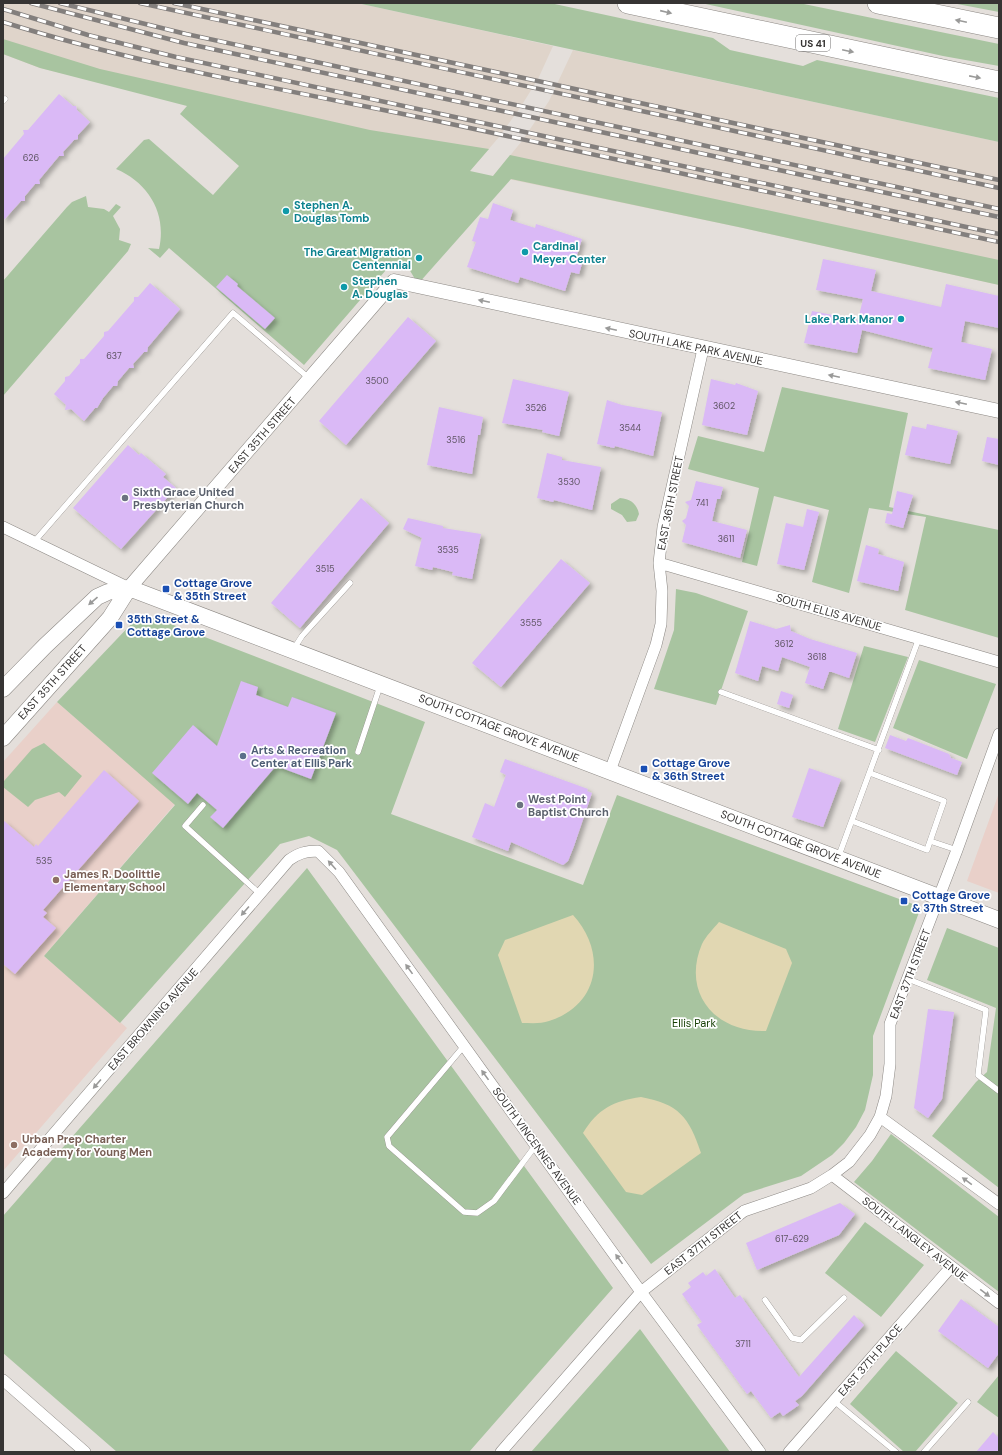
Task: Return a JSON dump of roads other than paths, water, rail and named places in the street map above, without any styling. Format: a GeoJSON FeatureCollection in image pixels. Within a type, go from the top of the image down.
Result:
{"type":"FeatureCollection","features":[{"type":"Feature","properties":{"kind":"highway","name":"US 41"},"geometry":{"type":"LineString","coordinates":[[628,3],[999,82]]}},
{"type":"Feature","properties":{"kind":"highway"},"geometry":{"type":"LineString","coordinates":[[878,3],[999,28]]}},
{"type":"Feature","properties":{"kind":"main road","name":"SOUTH COTTAGE GROVE AVENUE"},"geometry":{"type":"LineString","coordinates":[[129,588],[610,770],[999,920]]}},
{"type":"Feature","properties":{"kind":"main road"},"geometry":{"type":"LineString","coordinates":[[3,689],[97,597],[108,592],[129,588]]}},
{"type":"Feature","properties":{"kind":"main road","name":"EAST 35TH STREET"},"geometry":{"type":"LineString","coordinates":[[3,738],[110,618],[129,588]]}},
{"type":"Feature","properties":{"kind":"street","name":"SOUTH LAKE PARK AVENUE"},"geometry":{"type":"LineString","coordinates":[[394,281],[704,349],[999,411]]}},
{"type":"Feature","properties":{"kind":"street","name":"EAST 35TH STREET"},"geometry":{"type":"LineString","coordinates":[[129,588],[311,379],[394,281]]}},
{"type":"Feature","properties":{"kind":"street","name":"EAST 36TH STREET"},"geometry":{"type":"LineString","coordinates":[[610,770],[656,645],[661,624],[659,563],[663,527],[704,349]]}},
{"type":"Feature","properties":{"kind":"street","name":"SOUTH COTTAGE GROVE AVENUE"},"geometry":{"type":"LineString","coordinates":[[3,527],[129,588]]}},
{"type":"Feature","properties":{"kind":"street","name":"SOUTH ELLIS AVENUE"},"geometry":{"type":"LineString","coordinates":[[659,563],[999,662]]}},
{"type":"Feature","properties":{"kind":"street","name":"EAST 37TH STREET"},"geometry":{"type":"LineString","coordinates":[[501,1452],[640,1292],[744,1211],[811,1188],[832,1175],[861,1148],[880,1117],[886,1096],[890,1064],[890,1024],[957,850],[999,734]]}},
{"type":"Feature","properties":{"kind":"street","name":"EAST BROWNING AVENUE"},"geometry":{"type":"LineString","coordinates":[[3,1194],[289,860],[298,854],[307,851]]}},
{"type":"Feature","properties":{"kind":"street","name":"SOUTH VINCENNES AVENUE"},"geometry":{"type":"LineString","coordinates":[[307,851],[318,851],[339,872],[640,1292],[760,1452]]}},
{"type":"Feature","properties":{"kind":"street"},"geometry":{"type":"LineString","coordinates":[[880,1117],[999,1204]]}},
{"type":"Feature","properties":{"kind":"street","name":"SOUTH LANGLEY AVENUE"},"geometry":{"type":"LineString","coordinates":[[832,1175],[999,1303]]}},
{"type":"Feature","properties":{"kind":"street","name":"EAST 37TH PLACE"},"geometry":{"type":"LineString","coordinates":[[789,1452],[951,1267]]}},
{"type":"Feature","properties":{"kind":"street"},"geometry":{"type":"LineString","coordinates":[[3,1380],[85,1452]]}},
{"type":"Feature","properties":{"kind":"lane"},"geometry":{"type":"LineString","coordinates":[[34,542],[233,313],[311,379]]}},
{"type":"Feature","properties":{"kind":"lane"},"geometry":{"type":"LineString","coordinates":[[293,650],[302,636],[350,583]]}},
{"type":"Feature","properties":{"kind":"lane"},"geometry":{"type":"LineString","coordinates":[[838,859],[919,638]]}},
{"type":"Feature","properties":{"kind":"lane"},"geometry":{"type":"LineString","coordinates":[[358,752],[381,684]]}},
{"type":"Feature","properties":{"kind":"lane"},"geometry":{"type":"LineString","coordinates":[[721,692],[879,750]]}},
{"type":"Feature","properties":{"kind":"lane"},"geometry":{"type":"LineString","coordinates":[[852,821],[927,850],[944,801],[870,773]]}},
{"type":"Feature","properties":{"kind":"lane"},"geometry":{"type":"LineString","coordinates":[[203,805],[185,826],[260,894]]}},
{"type":"Feature","properties":{"kind":"lane"},"geometry":{"type":"LineString","coordinates":[[930,841],[957,850]]}},
{"type":"Feature","properties":{"kind":"lane"},"geometry":{"type":"LineString","coordinates":[[908,980],[986,1010],[978,1075],[999,1091]]}},
{"type":"Feature","properties":{"kind":"lane"},"geometry":{"type":"LineString","coordinates":[[464,1046],[388,1136],[389,1146],[464,1212],[477,1213],[494,1201],[536,1145]]}},
{"type":"Feature","properties":{"kind":"lane"},"geometry":{"type":"LineString","coordinates":[[765,1300],[792,1338],[801,1340],[844,1298]]}},
{"type":"Feature","properties":{"kind":"lane"},"geometry":{"type":"LineString","coordinates":[[834,1401],[896,1452]]}},
{"type":"Feature","properties":{"kind":"lane"},"geometry":{"type":"LineString","coordinates":[[924,1452],[968,1402]]}},
{"type":"Feature","properties":{"kind":"railway"},"geometry":{"type":"LineString","coordinates":[[31,3],[184,43],[999,217]]}},
{"type":"Feature","properties":{"kind":"railway"},"geometry":{"type":"LineString","coordinates":[[60,3],[186,34],[999,209]]}},
{"type":"Feature","properties":{"kind":"railway"},"geometry":{"type":"LineString","coordinates":[[140,3],[999,188]]}},
{"type":"Feature","properties":{"kind":"railway"},"geometry":{"type":"LineString","coordinates":[[174,3],[999,180]]}},
{"type":"Feature","properties":{"kind":"railway"},"geometry":{"type":"LineString","coordinates":[[3,9],[88,35],[176,57],[999,234]]}},
{"type":"Feature","properties":{"kind":"railway"},"geometry":{"type":"LineString","coordinates":[[3,22],[159,64],[495,133],[999,242]]}},
{"type":"Feature","properties":{"kind":"place","name":"Stephen A. Douglas Tomb"},"geometry":{"type":"Point","coordinates":[286,211]}},
{"type":"Feature","properties":{"kind":"place","name":"Cardinal Meyer Center"},"geometry":{"type":"Point","coordinates":[525,252]}},
{"type":"Feature","properties":{"kind":"place","name":"The Great Migration Centennial"},"geometry":{"type":"Point","coordinates":[419,258]}},
{"type":"Feature","properties":{"kind":"place","name":"Stephen A. Douglas"},"geometry":{"type":"Point","coordinates":[344,287]}},
{"type":"Feature","properties":{"kind":"place","name":"Lake Park Manor"},"geometry":{"type":"Point","coordinates":[901,319]}},
{"type":"Feature","properties":{"kind":"place","name":"Sixth Grace United Presbyterian Church"},"geometry":{"type":"Point","coordinates":[125,498]}},
{"type":"Feature","properties":{"kind":"place","name":"Cottage Grove & 35th Street"},"geometry":{"type":"Point","coordinates":[166,589]}},
{"type":"Feature","properties":{"kind":"place","name":"35th Street & Cottage Grove"},"geometry":{"type":"Point","coordinates":[119,625]}},
{"type":"Feature","properties":{"kind":"place","name":"Arts & Recreation Center at Ellis Park"},"geometry":{"type":"Point","coordinates":[243,756]}},
{"type":"Feature","properties":{"kind":"place","name":"Cottage Grove & 36th Street"},"geometry":{"type":"Point","coordinates":[644,769]}},
{"type":"Feature","properties":{"kind":"place","name":"West Point Baptist Church"},"geometry":{"type":"Point","coordinates":[520,805]}},
{"type":"Feature","properties":{"kind":"place","name":"James R. Doolittle Elementary School"},"geometry":{"type":"Point","coordinates":[56,880]}},
{"type":"Feature","properties":{"kind":"place","name":"Cottage Grove & 37th Street"},"geometry":{"type":"Point","coordinates":[904,901]}},
{"type":"Feature","properties":{"kind":"place","name":"Urban Prep Charter Academy for Young Men"},"geometry":{"type":"Point","coordinates":[14,1145]}},
{"type":"Feature","properties":{"kind":"park label","name":"Ellis Park"},"geometry":{"type":"Point","coordinates":[694,1023]}}]}
